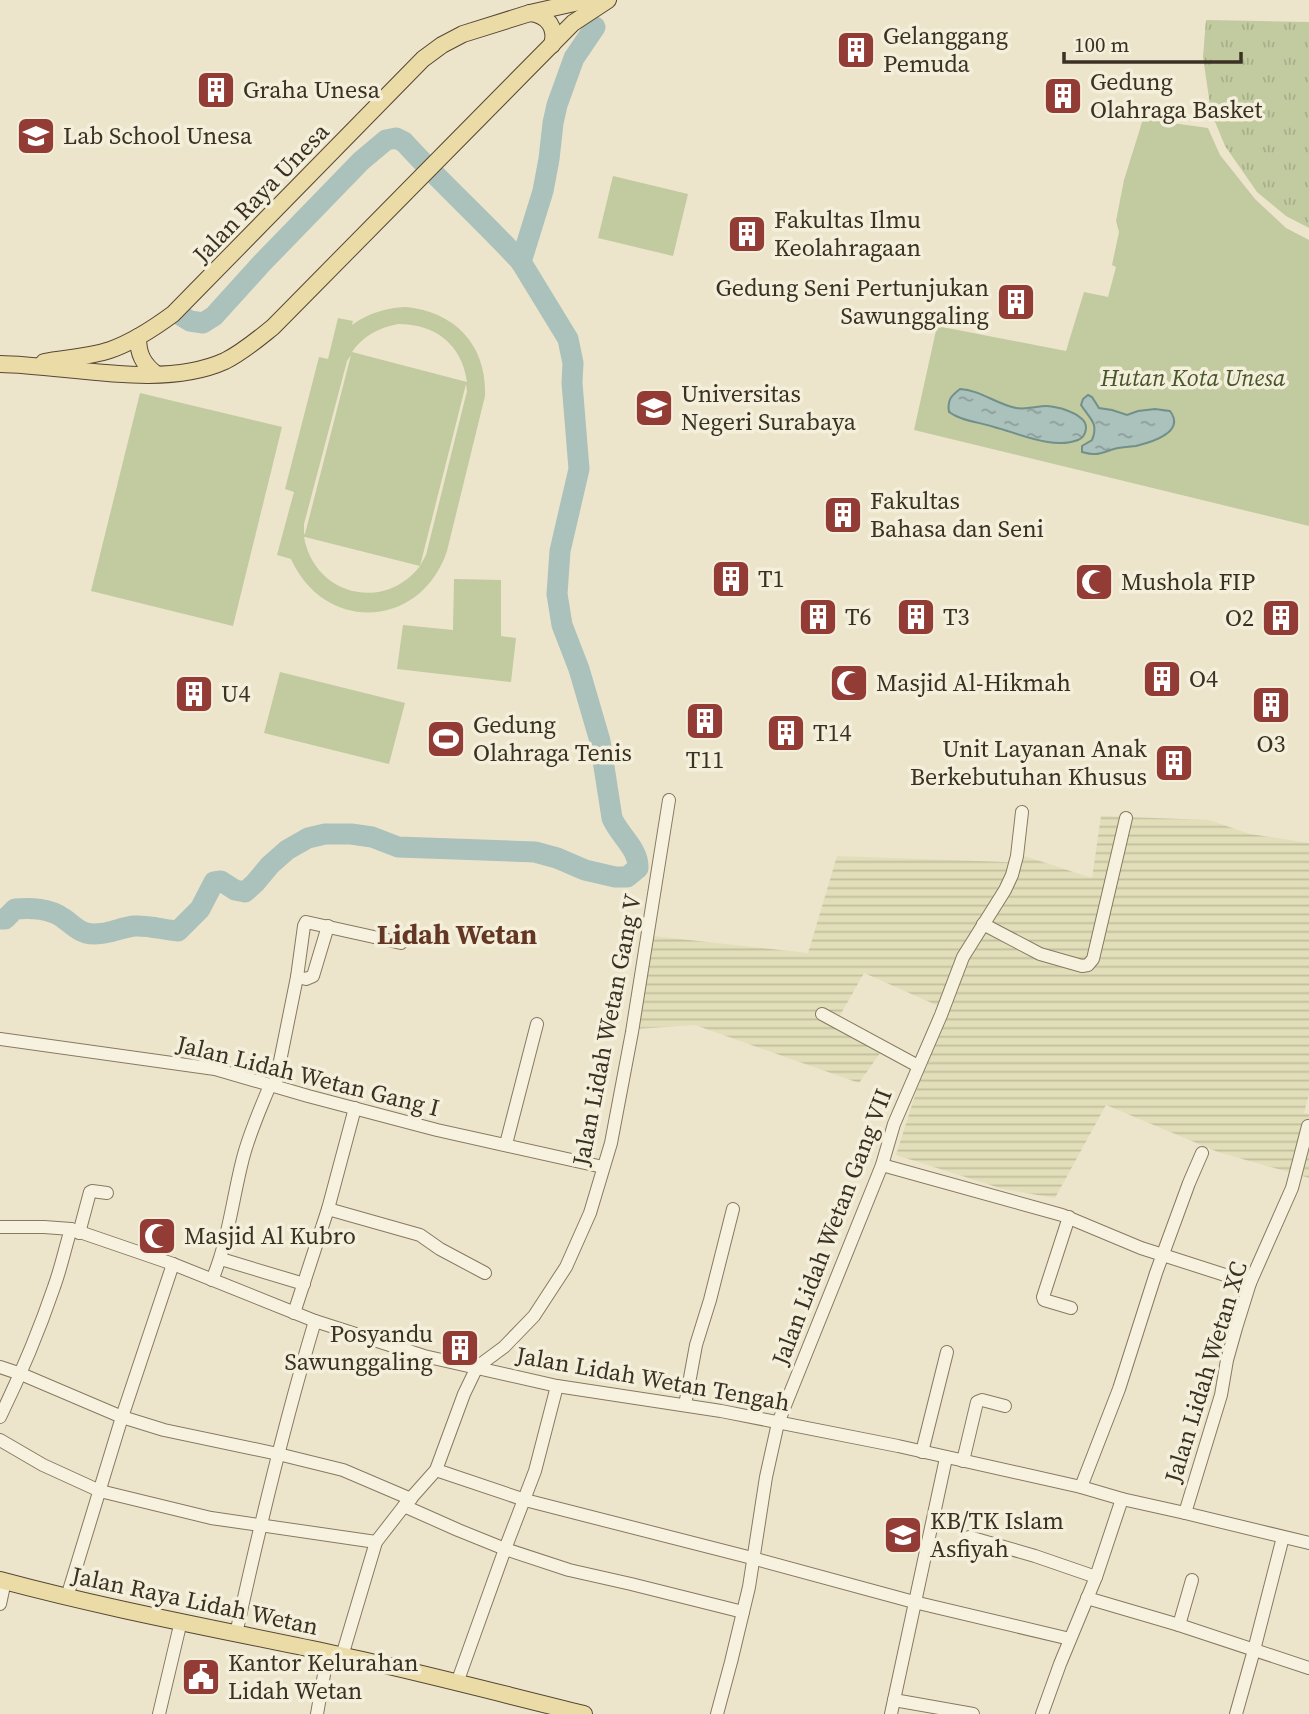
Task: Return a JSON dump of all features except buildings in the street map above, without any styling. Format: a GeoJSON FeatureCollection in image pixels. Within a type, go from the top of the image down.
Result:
{"type":"FeatureCollection","features":[{"type":"Feature","properties":{"kind":"main road","name":"Jalan Raya Unesa"},"geometry":{"type":"LineString","coordinates":[[31,364],[107,351],[138,337],[173,314],[424,59],[442,45],[463,34],[530,13],[588,0]]}},
{"type":"Feature","properties":{"kind":"main road","name":"Jalan Raya Unesa"},"geometry":{"type":"LineString","coordinates":[[0,364],[31,364],[83,372],[182,372],[226,360],[253,344],[274,327],[573,23],[608,0]]}},
{"type":"Feature","properties":{"kind":"main road"},"geometry":{"type":"LineString","coordinates":[[530,13],[538,14],[550,23],[554,38],[552,45]]}},
{"type":"Feature","properties":{"kind":"main road"},"geometry":{"type":"LineString","coordinates":[[138,337],[141,358],[156,374]]}},
{"type":"Feature","properties":{"kind":"main road","name":"Jalan Raya Lidah Wetan"},"geometry":{"type":"LineString","coordinates":[[2,1581],[335,1654],[584,1714]]}},
{"type":"Feature","properties":{"kind":"street","name":"Jalan Lidah Wetan Gang V"},"geometry":{"type":"LineString","coordinates":[[317,1714],[335,1654],[376,1542],[436,1470],[477,1367],[504,1347],[534,1316],[566,1267],[590,1213],[611,1143],[670,800]]}},
{"type":"Feature","properties":{"kind":"street","name":"Jalan Lidah Wetan Gang VII"},"geometry":{"type":"LineString","coordinates":[[717,1714],[743,1612],[778,1423],[881,1165],[894,1124],[941,1016],[962,957],[1012,875],[1022,812]]}},
{"type":"Feature","properties":{"kind":"street"},"geometry":{"type":"LineString","coordinates":[[983,924],[1040,954],[1082,966],[1088,965],[1093,960],[1126,818]]}},
{"type":"Feature","properties":{"kind":"street"},"geometry":{"type":"LineString","coordinates":[[212,1280],[221,1259],[231,1221],[247,1142],[273,1085],[297,976],[304,923],[309,921],[401,943]]}},
{"type":"Feature","properties":{"kind":"street"},"geometry":{"type":"LineString","coordinates":[[297,976],[306,979],[313,976],[328,926]]}},
{"type":"Feature","properties":{"kind":"street"},"geometry":{"type":"LineString","coordinates":[[822,1014],[918,1066]]}},
{"type":"Feature","properties":{"kind":"street"},"geometry":{"type":"LineString","coordinates":[[506,1144],[537,1024]]}},
{"type":"Feature","properties":{"kind":"street","name":"Jalan Lidah Wetan Gang I"},"geometry":{"type":"LineString","coordinates":[[0,1039],[215,1069],[437,1130],[603,1167]]}},
{"type":"Feature","properties":{"kind":"street"},"geometry":{"type":"LineString","coordinates":[[295,1313],[328,1209],[355,1108]]}},
{"type":"Feature","properties":{"kind":"street","name":"Jalan Lidah Wetan XC"},"geometry":{"type":"LineString","coordinates":[[1185,1513],[1221,1395],[1230,1349],[1250,1283],[1292,1188],[1308,1126]]}},
{"type":"Feature","properties":{"kind":"street"},"geometry":{"type":"LineString","coordinates":[[1081,1487],[1119,1389],[1187,1188],[1202,1153]]}},
{"type":"Feature","properties":{"kind":"street"},"geometry":{"type":"LineString","coordinates":[[881,1165],[1069,1217],[1103,1233],[1250,1283]]}},
{"type":"Feature","properties":{"kind":"street"},"geometry":{"type":"LineString","coordinates":[[0,1417],[21,1374],[90,1192],[107,1193]]}},
{"type":"Feature","properties":{"kind":"street"},"geometry":{"type":"LineString","coordinates":[[328,1209],[420,1235],[485,1273]]}},
{"type":"Feature","properties":{"kind":"street"},"geometry":{"type":"LineString","coordinates":[[685,1405],[695,1345],[710,1300],[733,1209]]}},
{"type":"Feature","properties":{"kind":"street"},"geometry":{"type":"LineString","coordinates":[[1069,1217],[1043,1297],[1071,1308]]}},
{"type":"Feature","properties":{"kind":"street","name":"Jalan Lidah Wetan Tengah"},"geometry":{"type":"LineString","coordinates":[[0,1227],[44,1227],[75,1231],[173,1264],[315,1321],[424,1356],[557,1386],[685,1405],[922,1452],[1081,1487],[1309,1543]]}},
{"type":"Feature","properties":{"kind":"street"},"geometry":{"type":"LineString","coordinates":[[221,1259],[304,1284]]}},
{"type":"Feature","properties":{"kind":"street"},"geometry":{"type":"LineString","coordinates":[[67,1597],[122,1417],[173,1264]]}},
{"type":"Feature","properties":{"kind":"street"},"geometry":{"type":"LineString","coordinates":[[236,1634],[260,1525],[315,1321]]}},
{"type":"Feature","properties":{"kind":"street"},"geometry":{"type":"LineString","coordinates":[[922,1452],[947,1352]]}},
{"type":"Feature","properties":{"kind":"street"},"geometry":{"type":"LineString","coordinates":[[0,1367],[122,1417],[164,1430],[343,1470],[458,1530],[505,1549],[569,1570],[743,1612]]}},
{"type":"Feature","properties":{"kind":"street"},"geometry":{"type":"LineString","coordinates":[[457,1683],[536,1471],[557,1386]]}},
{"type":"Feature","properties":{"kind":"street"},"geometry":{"type":"LineString","coordinates":[[962,1461],[977,1402],[982,1400],[1005,1406]]}},
{"type":"Feature","properties":{"kind":"street"},"geometry":{"type":"LineString","coordinates":[[0,1440],[43,1465],[100,1491],[211,1518],[376,1542]]}},
{"type":"Feature","properties":{"kind":"street"},"geometry":{"type":"LineString","coordinates":[[891,1714],[946,1458]]}},
{"type":"Feature","properties":{"kind":"street"},"geometry":{"type":"LineString","coordinates":[[436,1470],[525,1500],[914,1602],[1070,1639]]}},
{"type":"Feature","properties":{"kind":"street"},"geometry":{"type":"LineString","coordinates":[[1042,1714],[1096,1577],[1122,1499]]}},
{"type":"Feature","properties":{"kind":"street"},"geometry":{"type":"LineString","coordinates":[[969,1537],[1096,1577]]}},
{"type":"Feature","properties":{"kind":"street"},"geometry":{"type":"LineString","coordinates":[[1236,1714],[1283,1537]]}},
{"type":"Feature","properties":{"kind":"street"},"geometry":{"type":"LineString","coordinates":[[1179,1625],[1192,1580]]}},
{"type":"Feature","properties":{"kind":"street"},"geometry":{"type":"LineString","coordinates":[[0,1604],[2,1581]]}},
{"type":"Feature","properties":{"kind":"street"},"geometry":{"type":"LineString","coordinates":[[1087,1598],[1309,1668]]}},
{"type":"Feature","properties":{"kind":"street"},"geometry":{"type":"LineString","coordinates":[[159,1714],[181,1621]]}},
{"type":"Feature","properties":{"kind":"street"},"geometry":{"type":"LineString","coordinates":[[894,1700],[973,1714]]}},
{"type":"Feature","properties":{"kind":"shaded area"},"geometry":{"type":"Polygon","coordinates":[[[1101,816],[1209,820],[1250,834],[1309,843],[1309,1094],[1304,1113],[1309,1114],[1309,1178],[1218,1152],[1106,1105],[1055,1198],[1003,1189],[896,1155],[943,1008],[864,973],[838,1019],[883,1049],[859,1083],[695,1025],[636,1029],[653,936],[808,953],[837,856],[1008,862],[1012,852],[1092,878],[1101,816]]]}},
{"type":"Feature","properties":{"kind":"green space"},"geometry":{"type":"Polygon","coordinates":[[[1206,20],[1309,22],[1309,228],[1286,216],[1257,192],[1225,146],[1211,112],[1203,57],[1206,20]]]}},
{"type":"Feature","properties":{"kind":"green space","name":"Hutan Kota Unesa"},"geometry":{"type":"Polygon","coordinates":[[[1143,119],[1208,128],[1220,155],[1255,199],[1286,228],[1309,240],[1309,526],[914,430],[937,326],[1066,351],[1084,292],[1108,297],[1116,267],[1112,265],[1119,232],[1116,221],[1124,180],[1143,119]]]}},
{"type":"Feature","properties":{"kind":"green space"},"geometry":{"type":"Polygon","coordinates":[[[613,176],[688,194],[673,256],[598,238],[613,176]]]}},
{"type":"Feature","properties":{"kind":"green space"},"geometry":{"type":"Polygon","coordinates":[[[406,307],[440,316],[465,335],[481,362],[485,396],[447,551],[434,577],[416,596],[395,608],[372,612],[348,610],[326,600],[306,583],[291,559],[277,555],[294,492],[285,489],[319,357],[328,359],[338,318],[353,321],[352,325],[371,314],[406,307]],[[398,324],[366,337],[352,352],[467,382],[459,357],[445,339],[424,328],[398,324]],[[351,355],[347,361],[304,524],[304,534],[351,355]],[[466,384],[420,566],[426,555],[467,391],[466,384]],[[304,537],[310,557],[321,573],[352,591],[370,593],[405,581],[420,566],[304,537]]]}},
{"type":"Feature","properties":{"kind":"green space"},"geometry":{"type":"Polygon","coordinates":[[[140,393],[282,427],[233,626],[91,591],[140,393]]]}},
{"type":"Feature","properties":{"kind":"green space"},"geometry":{"type":"Polygon","coordinates":[[[454,579],[501,580],[501,636],[516,638],[511,682],[397,669],[403,625],[453,630],[454,579]]]}},
{"type":"Feature","properties":{"kind":"green space"},"geometry":{"type":"Polygon","coordinates":[[[280,672],[405,703],[389,764],[264,733],[280,672]]]}},
{"type":"Feature","properties":{"kind":"water"},"geometry":{"type":"Polygon","coordinates":[[[960,389],[1016,408],[1047,406],[1065,410],[1084,422],[1085,434],[1068,443],[1047,442],[959,417],[949,412],[949,401],[960,389]]]}},
{"type":"Feature","properties":{"kind":"water"},"geometry":{"type":"Polygon","coordinates":[[[1088,395],[1099,408],[1127,415],[1155,409],[1170,411],[1174,425],[1165,435],[1143,444],[1098,454],[1082,452],[1082,446],[1092,440],[1094,434],[1092,421],[1081,405],[1088,395]]]}},
{"type":"Feature","properties":{"kind":"waterway"},"geometry":{"type":"LineString","coordinates":[[0,919],[5,919],[15,909],[34,909],[52,912],[79,930],[92,934],[134,926],[178,931],[200,909],[214,882],[221,881],[235,890],[245,892],[287,850],[308,838],[325,834],[372,837],[398,847],[535,852],[585,870],[615,877],[627,877],[638,868],[632,848],[612,818],[600,741],[579,669],[562,625],[557,594],[560,551],[579,469],[572,383],[573,363],[568,339],[521,262],[543,191],[557,105],[574,58],[595,27]]}},
{"type":"Feature","properties":{"kind":"waterway"},"geometry":{"type":"LineString","coordinates":[[180,315],[190,321],[203,323],[214,316],[361,161],[386,140],[396,138],[404,142],[521,262]]}},
{"type":"Feature","properties":{"kind":"place","name":"Gelanggang Pemuda"},"geometry":{"type":"Point","coordinates":[856,50]}},
{"type":"Feature","properties":{"kind":"place","name":"Graha Unesa"},"geometry":{"type":"Point","coordinates":[216,90]}},
{"type":"Feature","properties":{"kind":"place","name":"Gedung Olahraga Basket"},"geometry":{"type":"Point","coordinates":[1063,96]}},
{"type":"Feature","properties":{"kind":"place","name":"Lab School Unesa"},"geometry":{"type":"Point","coordinates":[36,136]}},
{"type":"Feature","properties":{"kind":"place","name":"Fakultas Ilmu Keolahragaan"},"geometry":{"type":"Point","coordinates":[747,234]}},
{"type":"Feature","properties":{"kind":"place","name":"Gedung Seni Pertunjukan Sawunggaling"},"geometry":{"type":"Point","coordinates":[1016,302]}},
{"type":"Feature","properties":{"kind":"place","name":"Universitas Negeri Surabaya"},"geometry":{"type":"Point","coordinates":[654,408]}},
{"type":"Feature","properties":{"kind":"place","name":"Fakultas Bahasa dan Seni"},"geometry":{"type":"Point","coordinates":[843,515]}},
{"type":"Feature","properties":{"kind":"place","name":"T1"},"geometry":{"type":"Point","coordinates":[731,579]}},
{"type":"Feature","properties":{"kind":"place","name":"Mushola FIP"},"geometry":{"type":"Point","coordinates":[1094,582]}},
{"type":"Feature","properties":{"kind":"place","name":"T6"},"geometry":{"type":"Point","coordinates":[818,617]}},
{"type":"Feature","properties":{"kind":"place","name":"T3"},"geometry":{"type":"Point","coordinates":[916,617]}},
{"type":"Feature","properties":{"kind":"place","name":"O2"},"geometry":{"type":"Point","coordinates":[1281,618]}},
{"type":"Feature","properties":{"kind":"place","name":"O4"},"geometry":{"type":"Point","coordinates":[1162,679]}},
{"type":"Feature","properties":{"kind":"place","name":"Masjid Al-Hikmah"},"geometry":{"type":"Point","coordinates":[849,683]}},
{"type":"Feature","properties":{"kind":"place","name":"U4"},"geometry":{"type":"Point","coordinates":[194,694]}},
{"type":"Feature","properties":{"kind":"place","name":"O3"},"geometry":{"type":"Point","coordinates":[1271,705]}},
{"type":"Feature","properties":{"kind":"place","name":"T11"},"geometry":{"type":"Point","coordinates":[705,721]}},
{"type":"Feature","properties":{"kind":"place","name":"T14"},"geometry":{"type":"Point","coordinates":[786,733]}},
{"type":"Feature","properties":{"kind":"place","name":"Gedung Olahraga Tenis"},"geometry":{"type":"Point","coordinates":[446,739]}},
{"type":"Feature","properties":{"kind":"place","name":"Unit Layanan Anak Berkebutuhan Khusus"},"geometry":{"type":"Point","coordinates":[1174,763]}},
{"type":"Feature","properties":{"kind":"place","name":"Masjid Al Kubro"},"geometry":{"type":"Point","coordinates":[157,1236]}},
{"type":"Feature","properties":{"kind":"place","name":"Posyandu Sawunggaling"},"geometry":{"type":"Point","coordinates":[460,1348]}},
{"type":"Feature","properties":{"kind":"place","name":"KB/TK Islam Asfiyah"},"geometry":{"type":"Point","coordinates":[903,1535]}},
{"type":"Feature","properties":{"kind":"place","name":"Kantor Kelurahan Lidah Wetan"},"geometry":{"type":"Point","coordinates":[201,1677]}},
{"type":"Feature","properties":{"kind":"district","name":"Lidah Wetan"},"geometry":{"type":"Point","coordinates":[457,934]}}]}
